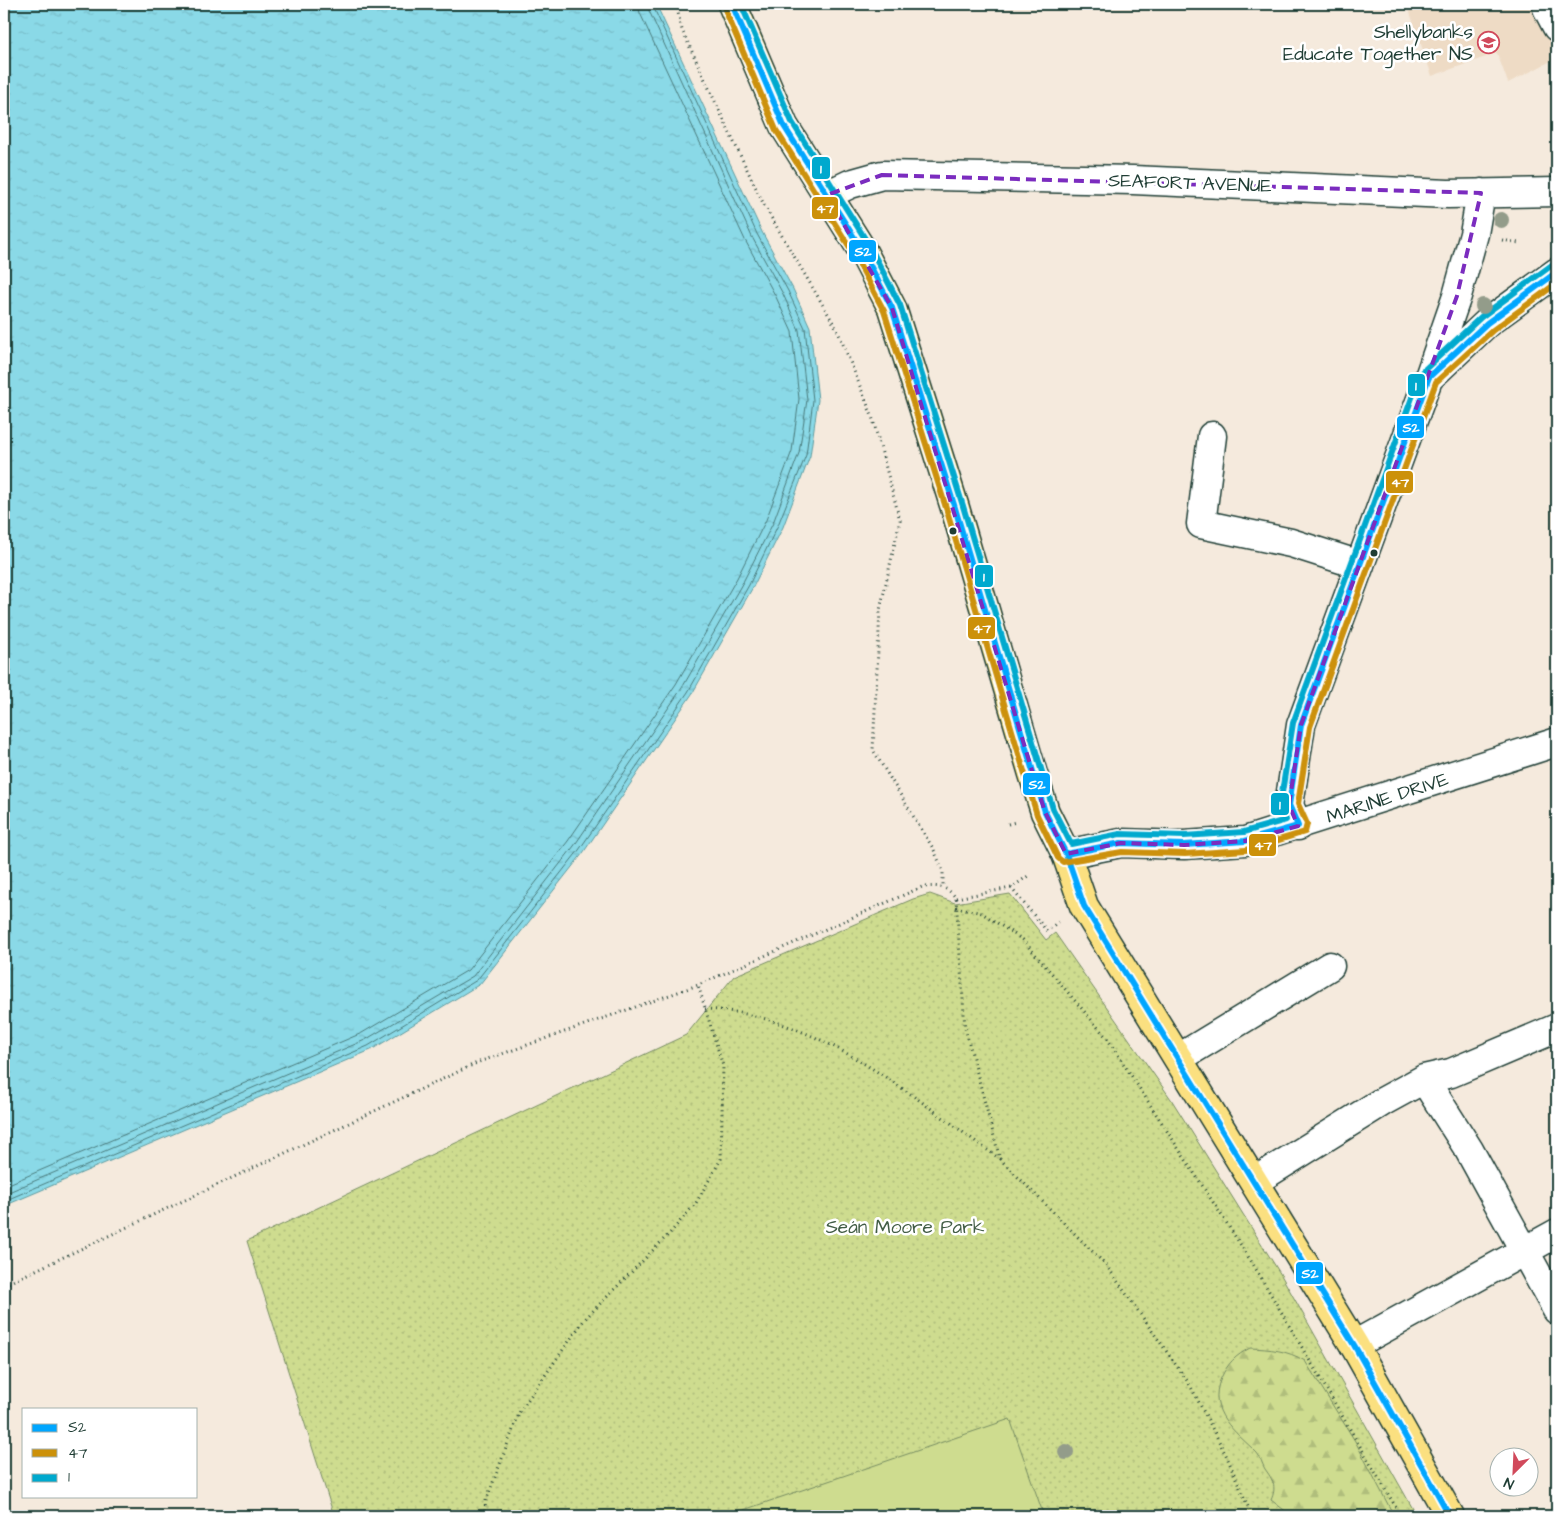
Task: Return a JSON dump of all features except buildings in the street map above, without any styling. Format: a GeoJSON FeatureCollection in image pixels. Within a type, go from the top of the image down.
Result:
{"type":"FeatureCollection","features":[{"type":"Feature","properties":{"kind":"main road"},"geometry":{"type":"LineString","coordinates":[[732,4],[784,126],[862,250],[892,308],[955,508],[1045,812],[1066,854],[1084,906],[1105,943],[1255,1181],[1354,1345],[1450,1516]]}},
{"type":"Feature","properties":{"kind":"street","name":"SEAFORT AVENUE"},"geometry":{"type":"LineString","coordinates":[[827,195],[850,184],[882,175],[1133,180],[1448,194],[1557,192]]}},
{"type":"Feature","properties":{"kind":"street"},"geometry":{"type":"LineString","coordinates":[[1298,826],[1289,805],[1301,725],[1429,377],[1458,290],[1474,234],[1481,193]]}},
{"type":"Feature","properties":{"kind":"street"},"geometry":{"type":"LineString","coordinates":[[1429,377],[1488,323],[1557,272]]}},
{"type":"Feature","properties":{"kind":"street"},"geometry":{"type":"LineString","coordinates":[[1212,436],[1200,524],[1291,543],[1360,565]]}},
{"type":"Feature","properties":{"kind":"street","name":"MARINE DRIVE"},"geometry":{"type":"LineString","coordinates":[[1066,854],[1121,843],[1184,846],[1245,841],[1298,826],[1557,742]]}},
{"type":"Feature","properties":{"kind":"street"},"geometry":{"type":"LineString","coordinates":[[1179,1058],[1330,966]]}},
{"type":"Feature","properties":{"kind":"street"},"geometry":{"type":"LineString","coordinates":[[1255,1181],[1382,1102],[1424,1079],[1451,1073],[1557,1028]]}},
{"type":"Feature","properties":{"kind":"street"},"geometry":{"type":"LineString","coordinates":[[1424,1079],[1469,1150],[1557,1310]]}},
{"type":"Feature","properties":{"kind":"street"},"geometry":{"type":"LineString","coordinates":[[1354,1345],[1557,1233]]}},
{"type":"Feature","properties":{"kind":"path"},"geometry":{"type":"LineString","coordinates":[[676,4],[682,30],[765,207],[837,329],[872,416],[900,520],[880,610],[873,750],[934,850],[943,872],[942,887]]}},
{"type":"Feature","properties":{"kind":"path"},"geometry":{"type":"LineString","coordinates":[[1008,824],[1016,822]]}},
{"type":"Feature","properties":{"kind":"path"},"geometry":{"type":"LineString","coordinates":[[956,898],[1011,888],[1028,876]]}},
{"type":"Feature","properties":{"kind":"path"},"geometry":{"type":"LineString","coordinates":[[4,1285],[479,1062],[698,985],[922,887],[942,887],[951,891],[956,898],[965,1028],[1000,1159]]}},
{"type":"Feature","properties":{"kind":"path"},"geometry":{"type":"LineString","coordinates":[[1011,888],[1047,931],[1061,920]]}},
{"type":"Feature","properties":{"kind":"path"},"geometry":{"type":"LineString","coordinates":[[956,907],[982,914],[1022,940],[1107,1038],[1253,1264],[1401,1516]]}},
{"type":"Feature","properties":{"kind":"path"},"geometry":{"type":"LineString","coordinates":[[484,1516],[486,1501],[520,1411],[584,1320],[670,1233],[696,1203],[721,1159],[723,1066],[698,985]]}},
{"type":"Feature","properties":{"kind":"path"},"geometry":{"type":"LineString","coordinates":[[705,1009],[745,1012],[777,1021],[862,1061],[1000,1159],[1106,1265],[1190,1385],[1227,1457],[1252,1516]]}},
{"type":"Feature","properties":{"kind":"highlighted area"},"geometry":{"type":"Polygon","coordinates":[[[882,175],[1481,193],[1457,296],[1301,725],[1289,805],[1298,826],[1245,841],[1184,845],[1121,843],[1066,854],[1045,812],[892,308],[827,195],[882,175]]]}},
{"type":"Feature","properties":{"kind":"shaded area","name":"Shellybanks Educate Together NS"},"geometry":{"type":"Polygon","coordinates":[[[1196,4],[1344,4],[1281,9],[1196,4]]]}},
{"type":"Feature","properties":{"kind":"shaded area","name":"Shellybanks Educate Together NS"},"geometry":{"type":"Polygon","coordinates":[[[1407,4],[1557,4],[1557,58],[1508,83],[1497,53],[1432,76],[1407,4]]]}},
{"type":"Feature","properties":{"kind":"green space","name":"Seán Moore Park"},"geometry":{"type":"Polygon","coordinates":[[[930,894],[955,903],[1010,894],[1046,940],[1055,933],[1171,1099],[1281,1275],[1417,1516],[334,1516],[247,1241],[686,1035],[734,976],[913,899],[930,894]]]}},
{"type":"Feature","properties":{"kind":"green space"},"geometry":{"type":"Polygon","coordinates":[[[1250,1348],[1285,1352],[1305,1361],[1355,1441],[1394,1516],[1341,1516],[1340,1513],[1328,1508],[1309,1516],[1292,1516],[1271,1500],[1274,1491],[1273,1484],[1259,1456],[1225,1420],[1217,1401],[1217,1390],[1226,1368],[1232,1360],[1250,1348]]]}},
{"type":"Feature","properties":{"kind":"green space"},"geometry":{"type":"Polygon","coordinates":[[[1010,1419],[1044,1516],[726,1516],[1010,1419]]]}},
{"type":"Feature","properties":{"kind":"water"},"geometry":{"type":"Polygon","coordinates":[[[4,4],[656,4],[762,232],[793,289],[810,327],[818,400],[810,456],[783,527],[753,587],[692,694],[583,853],[480,984],[371,1050],[4,1206],[4,4]]]}},
{"type":"Feature","properties":{"kind":"transit line","name":"S2"},"geometry":{"type":"LineString","coordinates":[[732,4],[784,126],[862,250],[892,308],[955,508],[1045,812],[1066,854],[1084,906],[1354,1345],[1450,1516]]}},
{"type":"Feature","properties":{"kind":"transit line","name":"1"},"geometry":{"type":"LineString","coordinates":[[741,4],[792,122],[869,245],[900,305],[963,506],[1053,809],[1071,844],[1120,834],[1184,836],[1244,832],[1286,820],[1280,805],[1293,723],[1421,373],[1481,317],[1552,265]]}},
{"type":"Feature","properties":{"kind":"transit line","name":"47"},"geometry":{"type":"LineString","coordinates":[[724,7],[776,130],[854,254],[884,311],[947,511],[1037,815],[1058,858],[1063,862],[1122,852],[1185,854],[1246,850],[1305,832],[1307,824],[1298,804],[1310,727],[1436,382],[1493,330],[1557,283]]}},
{"type":"Feature","properties":{"kind":"transit line","name":"S2"},"geometry":{"type":"LineString","coordinates":[[1066,854],[1121,843],[1184,845],[1245,841],[1298,826],[1289,805],[1301,725],[1429,377],[1487,323],[1557,272]]}},
{"type":"Feature","properties":{"kind":"place","name":"Shellybanks Educate Together NS"},"geometry":{"type":"Point","coordinates":[1489,42]}}]}
